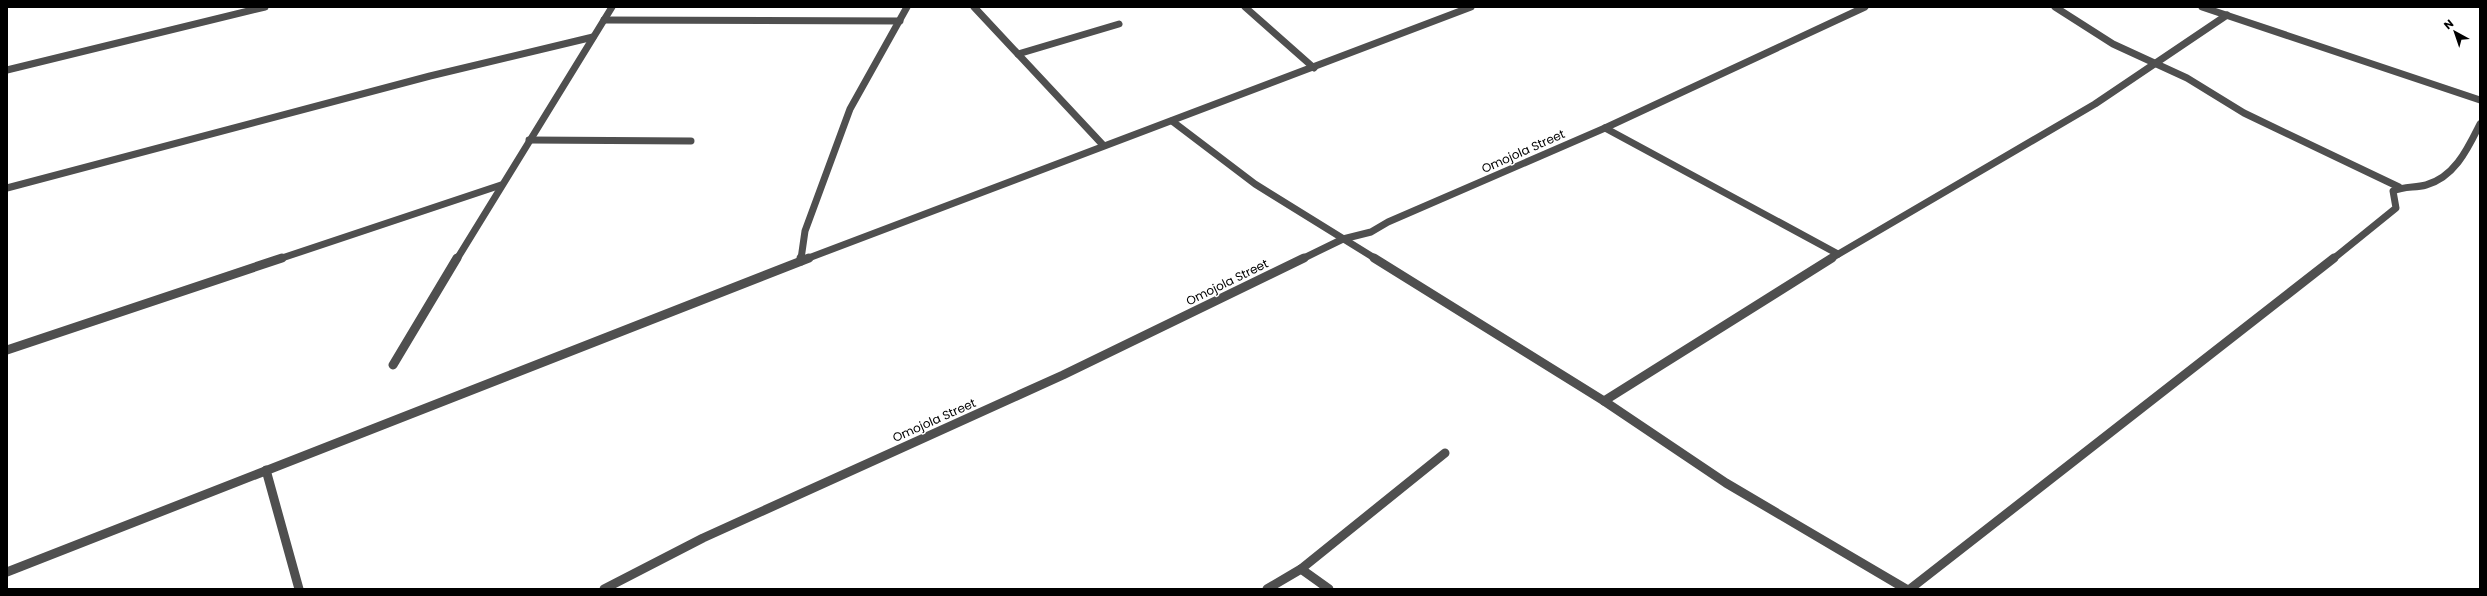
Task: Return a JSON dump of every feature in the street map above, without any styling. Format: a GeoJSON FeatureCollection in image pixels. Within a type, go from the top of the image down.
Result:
{"type":"FeatureCollection","features":[{"type":"Feature","properties":{"kind":"street"},"geometry":{"type":"LineString","coordinates":[[7,70],[265,7]]}},
{"type":"Feature","properties":{"kind":"street"},"geometry":{"type":"LineString","coordinates":[[393,365],[501,185],[612,7]]}},
{"type":"Feature","properties":{"kind":"street"},"geometry":{"type":"LineString","coordinates":[[801,261],[805,231],[850,109],[900,22],[907,7]]}},
{"type":"Feature","properties":{"kind":"street"},"geometry":{"type":"LineString","coordinates":[[974,7],[1103,145]]}},
{"type":"Feature","properties":{"kind":"street"},"geometry":{"type":"LineString","coordinates":[[1244,7],[1314,68]]}},
{"type":"Feature","properties":{"kind":"street"},"geometry":{"type":"LineString","coordinates":[[7,572],[801,261],[1103,145],[1314,68],[1471,7]]}},
{"type":"Feature","properties":{"kind":"street","name":"Omojola Street"},"geometry":{"type":"LineString","coordinates":[[604,589],[703,538],[1063,375],[1343,238],[1371,232],[1388,222],[1605,128],[1865,7]]}},
{"type":"Feature","properties":{"kind":"street"},"geometry":{"type":"LineString","coordinates":[[2055,7],[2113,44],[2187,78],[2244,113],[2278,131],[2399,187],[2427,185],[2440,178],[2462,160],[2480,124]]}},
{"type":"Feature","properties":{"kind":"street"},"geometry":{"type":"LineString","coordinates":[[2202,7],[2480,100]]}},
{"type":"Feature","properties":{"kind":"street"},"geometry":{"type":"LineString","coordinates":[[1604,401],[1838,254],[2095,104],[2227,15]]}},
{"type":"Feature","properties":{"kind":"street"},"geometry":{"type":"LineString","coordinates":[[604,20],[900,22]]}},
{"type":"Feature","properties":{"kind":"street"},"geometry":{"type":"LineString","coordinates":[[1018,54],[1119,24]]}},
{"type":"Feature","properties":{"kind":"street"},"geometry":{"type":"LineString","coordinates":[[7,188],[430,76],[594,36]]}},
{"type":"Feature","properties":{"kind":"street"},"geometry":{"type":"LineString","coordinates":[[1172,121],[1255,184],[1604,401],[1726,483],[1906,589]]}},
{"type":"Feature","properties":{"kind":"street"},"geometry":{"type":"LineString","coordinates":[[1605,128],[1838,254]]}},
{"type":"Feature","properties":{"kind":"street"},"geometry":{"type":"LineString","coordinates":[[529,140],[691,141]]}},
{"type":"Feature","properties":{"kind":"street"},"geometry":{"type":"LineString","coordinates":[[7,350],[501,185]]}},
{"type":"Feature","properties":{"kind":"street"},"geometry":{"type":"LineString","coordinates":[[1910,589],[2384,219],[2396,208],[2393,191],[2399,187]]}},
{"type":"Feature","properties":{"kind":"street"},"geometry":{"type":"LineString","coordinates":[[1267,589],[1301,569],[1445,453]]}},
{"type":"Feature","properties":{"kind":"street"},"geometry":{"type":"LineString","coordinates":[[266,470],[299,589]]}},
{"type":"Feature","properties":{"kind":"street"},"geometry":{"type":"LineString","coordinates":[[1301,569],[1329,589]]}}]}
